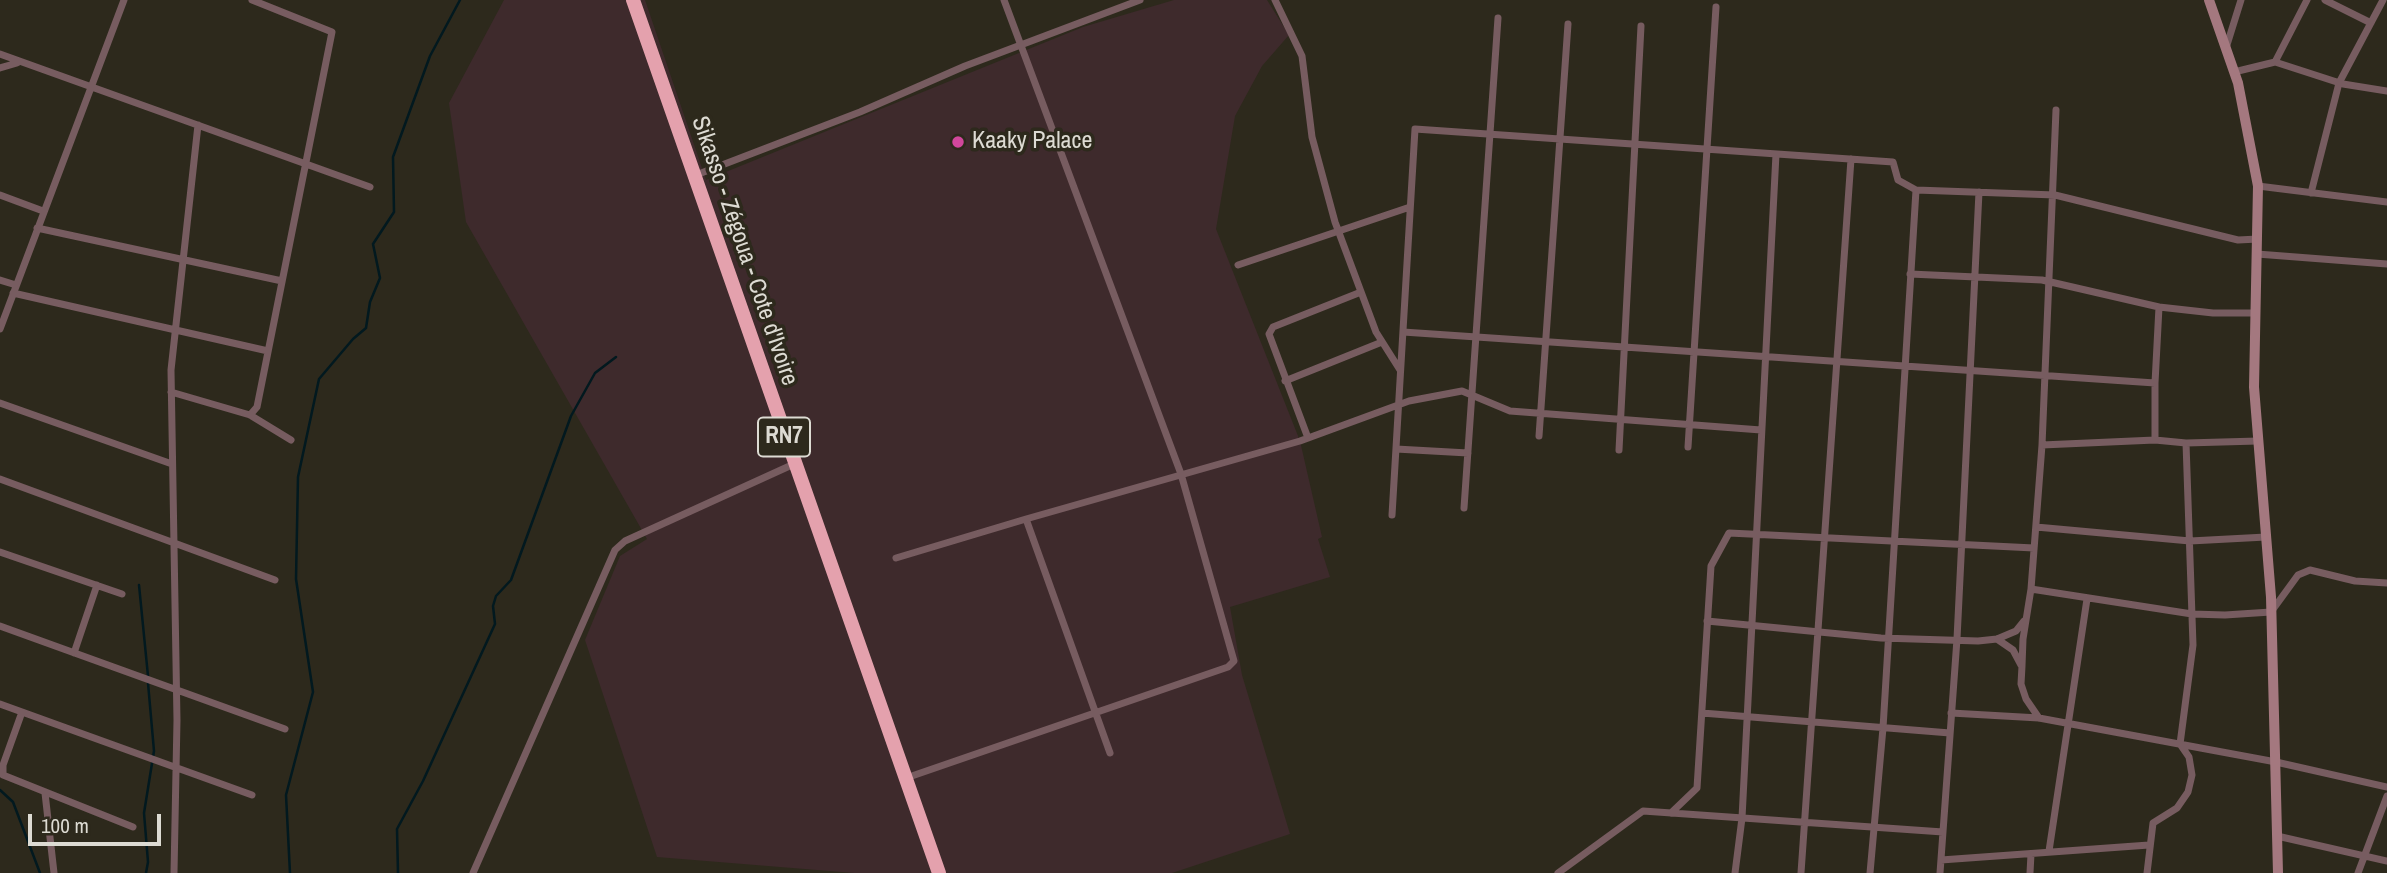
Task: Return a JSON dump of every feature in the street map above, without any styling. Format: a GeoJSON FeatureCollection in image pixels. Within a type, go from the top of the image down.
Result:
{"type":"FeatureCollection","features":[{"type":"Feature","properties":{"kind":"highway","name":"Sikasso - Zégoua - Cote d'Ivoire"},"geometry":{"type":"LineString","coordinates":[[633,0],[939,873]]}},
{"type":"Feature","properties":{"kind":"street"},"geometry":{"type":"LineString","coordinates":[[0,329],[124,0]]}},
{"type":"Feature","properties":{"kind":"street"},"geometry":{"type":"LineString","coordinates":[[250,415],[257,407],[332,32],[252,0]]}},
{"type":"Feature","properties":{"kind":"street"},"geometry":{"type":"LineString","coordinates":[[906,778],[1228,667],[1234,661],[1181,474],[1004,0]]}},
{"type":"Feature","properties":{"kind":"street"},"geometry":{"type":"LineString","coordinates":[[696,174],[860,112],[1021,44],[1137,0]]}},
{"type":"Feature","properties":{"kind":"street"},"geometry":{"type":"LineString","coordinates":[[1275,0],[1302,56],[1312,137],[1338,231],[1382,342],[1401,370]]}},
{"type":"Feature","properties":{"kind":"street"},"geometry":{"type":"LineString","coordinates":[[2208,0],[2234,72],[2258,186],[2254,387],[2271,612],[2277,873]]}},
{"type":"Feature","properties":{"kind":"street"},"geometry":{"type":"LineString","coordinates":[[2226,49],[2241,0]]}},
{"type":"Feature","properties":{"kind":"street"},"geometry":{"type":"LineString","coordinates":[[2276,62],[2307,0]]}},
{"type":"Feature","properties":{"kind":"street"},"geometry":{"type":"LineString","coordinates":[[2325,0],[2371,23]]}},
{"type":"Feature","properties":{"kind":"street"},"geometry":{"type":"LineString","coordinates":[[2311,193],[2339,83],[2383,0]]}},
{"type":"Feature","properties":{"kind":"street"},"geometry":{"type":"LineString","coordinates":[[1688,447],[1716,7]]}},
{"type":"Feature","properties":{"kind":"street"},"geometry":{"type":"LineString","coordinates":[[1464,508],[1498,18]]}},
{"type":"Feature","properties":{"kind":"street"},"geometry":{"type":"LineString","coordinates":[[1539,436],[1568,24]]}},
{"type":"Feature","properties":{"kind":"street"},"geometry":{"type":"LineString","coordinates":[[1619,450],[1641,26]]}},
{"type":"Feature","properties":{"kind":"street"},"geometry":{"type":"LineString","coordinates":[[0,54],[18,63],[90,86],[370,187]]}},
{"type":"Feature","properties":{"kind":"street"},"geometry":{"type":"LineString","coordinates":[[2234,72],[2276,62],[2339,83],[2387,91]]}},
{"type":"Feature","properties":{"kind":"street"},"geometry":{"type":"LineString","coordinates":[[0,68],[18,63]]}},
{"type":"Feature","properties":{"kind":"street"},"geometry":{"type":"LineString","coordinates":[[2039,719],[2026,699],[2021,684],[2042,445],[2056,110]]}},
{"type":"Feature","properties":{"kind":"street"},"geometry":{"type":"LineString","coordinates":[[174,873],[176,690],[171,392],[175,330],[198,125]]}},
{"type":"Feature","properties":{"kind":"street"},"geometry":{"type":"LineString","coordinates":[[1392,515],[1415,129],[1893,162],[1898,180],[1916,190],[2052,195],[2238,240],[2258,239]]}},
{"type":"Feature","properties":{"kind":"street"},"geometry":{"type":"LineString","coordinates":[[1735,873],[1742,818],[1776,154]]}},
{"type":"Feature","properties":{"kind":"street"},"geometry":{"type":"LineString","coordinates":[[1801,873],[1851,159]]}},
{"type":"Feature","properties":{"kind":"street"},"geometry":{"type":"LineString","coordinates":[[2258,186],[2387,202]]}},
{"type":"Feature","properties":{"kind":"street"},"geometry":{"type":"LineString","coordinates":[[1870,873],[1883,728],[1916,190]]}},
{"type":"Feature","properties":{"kind":"street"},"geometry":{"type":"LineString","coordinates":[[1940,873],[1957,639],[1979,192]]}},
{"type":"Feature","properties":{"kind":"street"},"geometry":{"type":"LineString","coordinates":[[0,195],[43,211]]}},
{"type":"Feature","properties":{"kind":"street"},"geometry":{"type":"LineString","coordinates":[[1238,265],[1410,207]]}},
{"type":"Feature","properties":{"kind":"street"},"geometry":{"type":"LineString","coordinates":[[37,228],[282,281]]}},
{"type":"Feature","properties":{"kind":"street"},"geometry":{"type":"LineString","coordinates":[[2257,254],[2387,264]]}},
{"type":"Feature","properties":{"kind":"street"},"geometry":{"type":"LineString","coordinates":[[1910,274],[2049,281],[2159,307],[2213,313],[2256,313]]}},
{"type":"Feature","properties":{"kind":"street"},"geometry":{"type":"LineString","coordinates":[[0,280],[14,289],[268,351]]}},
{"type":"Feature","properties":{"kind":"street"},"geometry":{"type":"LineString","coordinates":[[1308,438],[1269,339],[1273,327],[1361,292]]}},
{"type":"Feature","properties":{"kind":"street"},"geometry":{"type":"LineString","coordinates":[[2155,440],[2159,307]]}},
{"type":"Feature","properties":{"kind":"street"},"geometry":{"type":"LineString","coordinates":[[1403,332],[2155,383]]}},
{"type":"Feature","properties":{"kind":"street"},"geometry":{"type":"LineString","coordinates":[[1285,381],[1382,342]]}},
{"type":"Feature","properties":{"kind":"street"},"geometry":{"type":"LineString","coordinates":[[896,558],[1308,438],[1398,405],[1462,391],[1510,411],[1761,430]]}},
{"type":"Feature","properties":{"kind":"street"},"geometry":{"type":"LineString","coordinates":[[171,392],[250,415],[291,440]]}},
{"type":"Feature","properties":{"kind":"street"},"geometry":{"type":"LineString","coordinates":[[0,403],[172,464]]}},
{"type":"Feature","properties":{"kind":"street"},"geometry":{"type":"LineString","coordinates":[[2042,445],[2155,440],[2186,443],[2258,442]]}},
{"type":"Feature","properties":{"kind":"street"},"geometry":{"type":"LineString","coordinates":[[2147,873],[2153,823],[2177,808],[2188,792],[2192,775],[2189,757],[2180,744],[2190,681],[2192,614],[2186,443]]}},
{"type":"Feature","properties":{"kind":"street"},"geometry":{"type":"LineString","coordinates":[[1396,449],[1468,453]]}},
{"type":"Feature","properties":{"kind":"street"},"geometry":{"type":"LineString","coordinates":[[473,873],[615,550],[625,541],[794,464]]}},
{"type":"Feature","properties":{"kind":"street"},"geometry":{"type":"LineString","coordinates":[[0,479],[275,580]]}},
{"type":"Feature","properties":{"kind":"street"},"geometry":{"type":"LineString","coordinates":[[1026,519],[1110,753]]}},
{"type":"Feature","properties":{"kind":"street"},"geometry":{"type":"LineString","coordinates":[[2036,527],[2190,541],[2266,537]]}},
{"type":"Feature","properties":{"kind":"street"},"geometry":{"type":"LineString","coordinates":[[1671,813],[1697,788],[1711,566],[1729,533],[2034,548]]}},
{"type":"Feature","properties":{"kind":"street"},"geometry":{"type":"LineString","coordinates":[[0,552],[122,594]]}},
{"type":"Feature","properties":{"kind":"street"},"geometry":{"type":"LineString","coordinates":[[2271,612],[2298,575],[2310,570],[2355,581],[2387,583]]}},
{"type":"Feature","properties":{"kind":"street"},"geometry":{"type":"LineString","coordinates":[[74,653],[97,585]]}},
{"type":"Feature","properties":{"kind":"street"},"geometry":{"type":"LineString","coordinates":[[2031,589],[2192,614],[2271,612]]}},
{"type":"Feature","properties":{"kind":"street"},"geometry":{"type":"LineString","coordinates":[[2049,852],[2087,599]]}},
{"type":"Feature","properties":{"kind":"street"},"geometry":{"type":"LineString","coordinates":[[1707,621],[1887,638],[1997,639],[2017,631],[2026,618]]}},
{"type":"Feature","properties":{"kind":"street"},"geometry":{"type":"LineString","coordinates":[[0,626],[285,729]]}},
{"type":"Feature","properties":{"kind":"street"},"geometry":{"type":"LineString","coordinates":[[1997,639],[2013,650],[2022,666]]}},
{"type":"Feature","properties":{"kind":"street"},"geometry":{"type":"LineString","coordinates":[[0,704],[252,795]]}},
{"type":"Feature","properties":{"kind":"street"},"geometry":{"type":"LineString","coordinates":[[22,712],[3,765],[3,775],[133,827]]}},
{"type":"Feature","properties":{"kind":"street"},"geometry":{"type":"LineString","coordinates":[[1702,713],[1950,733]]}},
{"type":"Feature","properties":{"kind":"street"},"geometry":{"type":"LineString","coordinates":[[1951,713],[2039,719],[2276,762],[2387,787]]}},
{"type":"Feature","properties":{"kind":"street"},"geometry":{"type":"LineString","coordinates":[[45,793],[54,873]]}},
{"type":"Feature","properties":{"kind":"street"},"geometry":{"type":"LineString","coordinates":[[2358,873],[2387,796]]}},
{"type":"Feature","properties":{"kind":"street"},"geometry":{"type":"LineString","coordinates":[[1558,873],[1643,811],[1943,832]]}},
{"type":"Feature","properties":{"kind":"street"},"geometry":{"type":"LineString","coordinates":[[2277,836],[2387,861]]}},
{"type":"Feature","properties":{"kind":"street"},"geometry":{"type":"LineString","coordinates":[[1941,860],[2149,845]]}},
{"type":"Feature","properties":{"kind":"street"},"geometry":{"type":"LineString","coordinates":[[2030,873],[2031,854]]}},
{"type":"Feature","properties":{"kind":"shaded area"},"geometry":{"type":"Polygon","coordinates":[[[504,0],[645,0],[706,180],[1083,27],[1174,0],[1267,0],[1289,35],[1262,66],[1235,116],[1216,229],[1300,441],[1322,537],[1318,539],[1330,577],[1230,607],[1242,675],[1290,834],[1172,873],[854,873],[657,857],[585,640],[620,556],[647,539],[466,222],[449,103],[504,0]]]}},
{"type":"Feature","properties":{"kind":"waterway"},"geometry":{"type":"LineString","coordinates":[[290,873],[286,795],[313,692],[296,579],[298,477],[319,379],[353,339],[366,328],[370,302],[380,278],[373,244],[394,212],[393,157],[430,56],[460,0]]}},
{"type":"Feature","properties":{"kind":"waterway"},"geometry":{"type":"LineString","coordinates":[[398,873],[397,829],[423,781],[495,624],[493,606],[496,596],[511,580],[571,416],[595,373],[616,357]]}},
{"type":"Feature","properties":{"kind":"waterway"},"geometry":{"type":"LineString","coordinates":[[139,585],[148,676]]}},
{"type":"Feature","properties":{"kind":"waterway"},"geometry":{"type":"LineString","coordinates":[[146,873],[148,862],[144,813],[154,751],[148,683]]}},
{"type":"Feature","properties":{"kind":"waterway"},"geometry":{"type":"LineString","coordinates":[[0,790],[13,802],[40,873]]}},
{"type":"Feature","properties":{"kind":"place","name":"Kaaky Palace"},"geometry":{"type":"Point","coordinates":[958,142]}}]}
